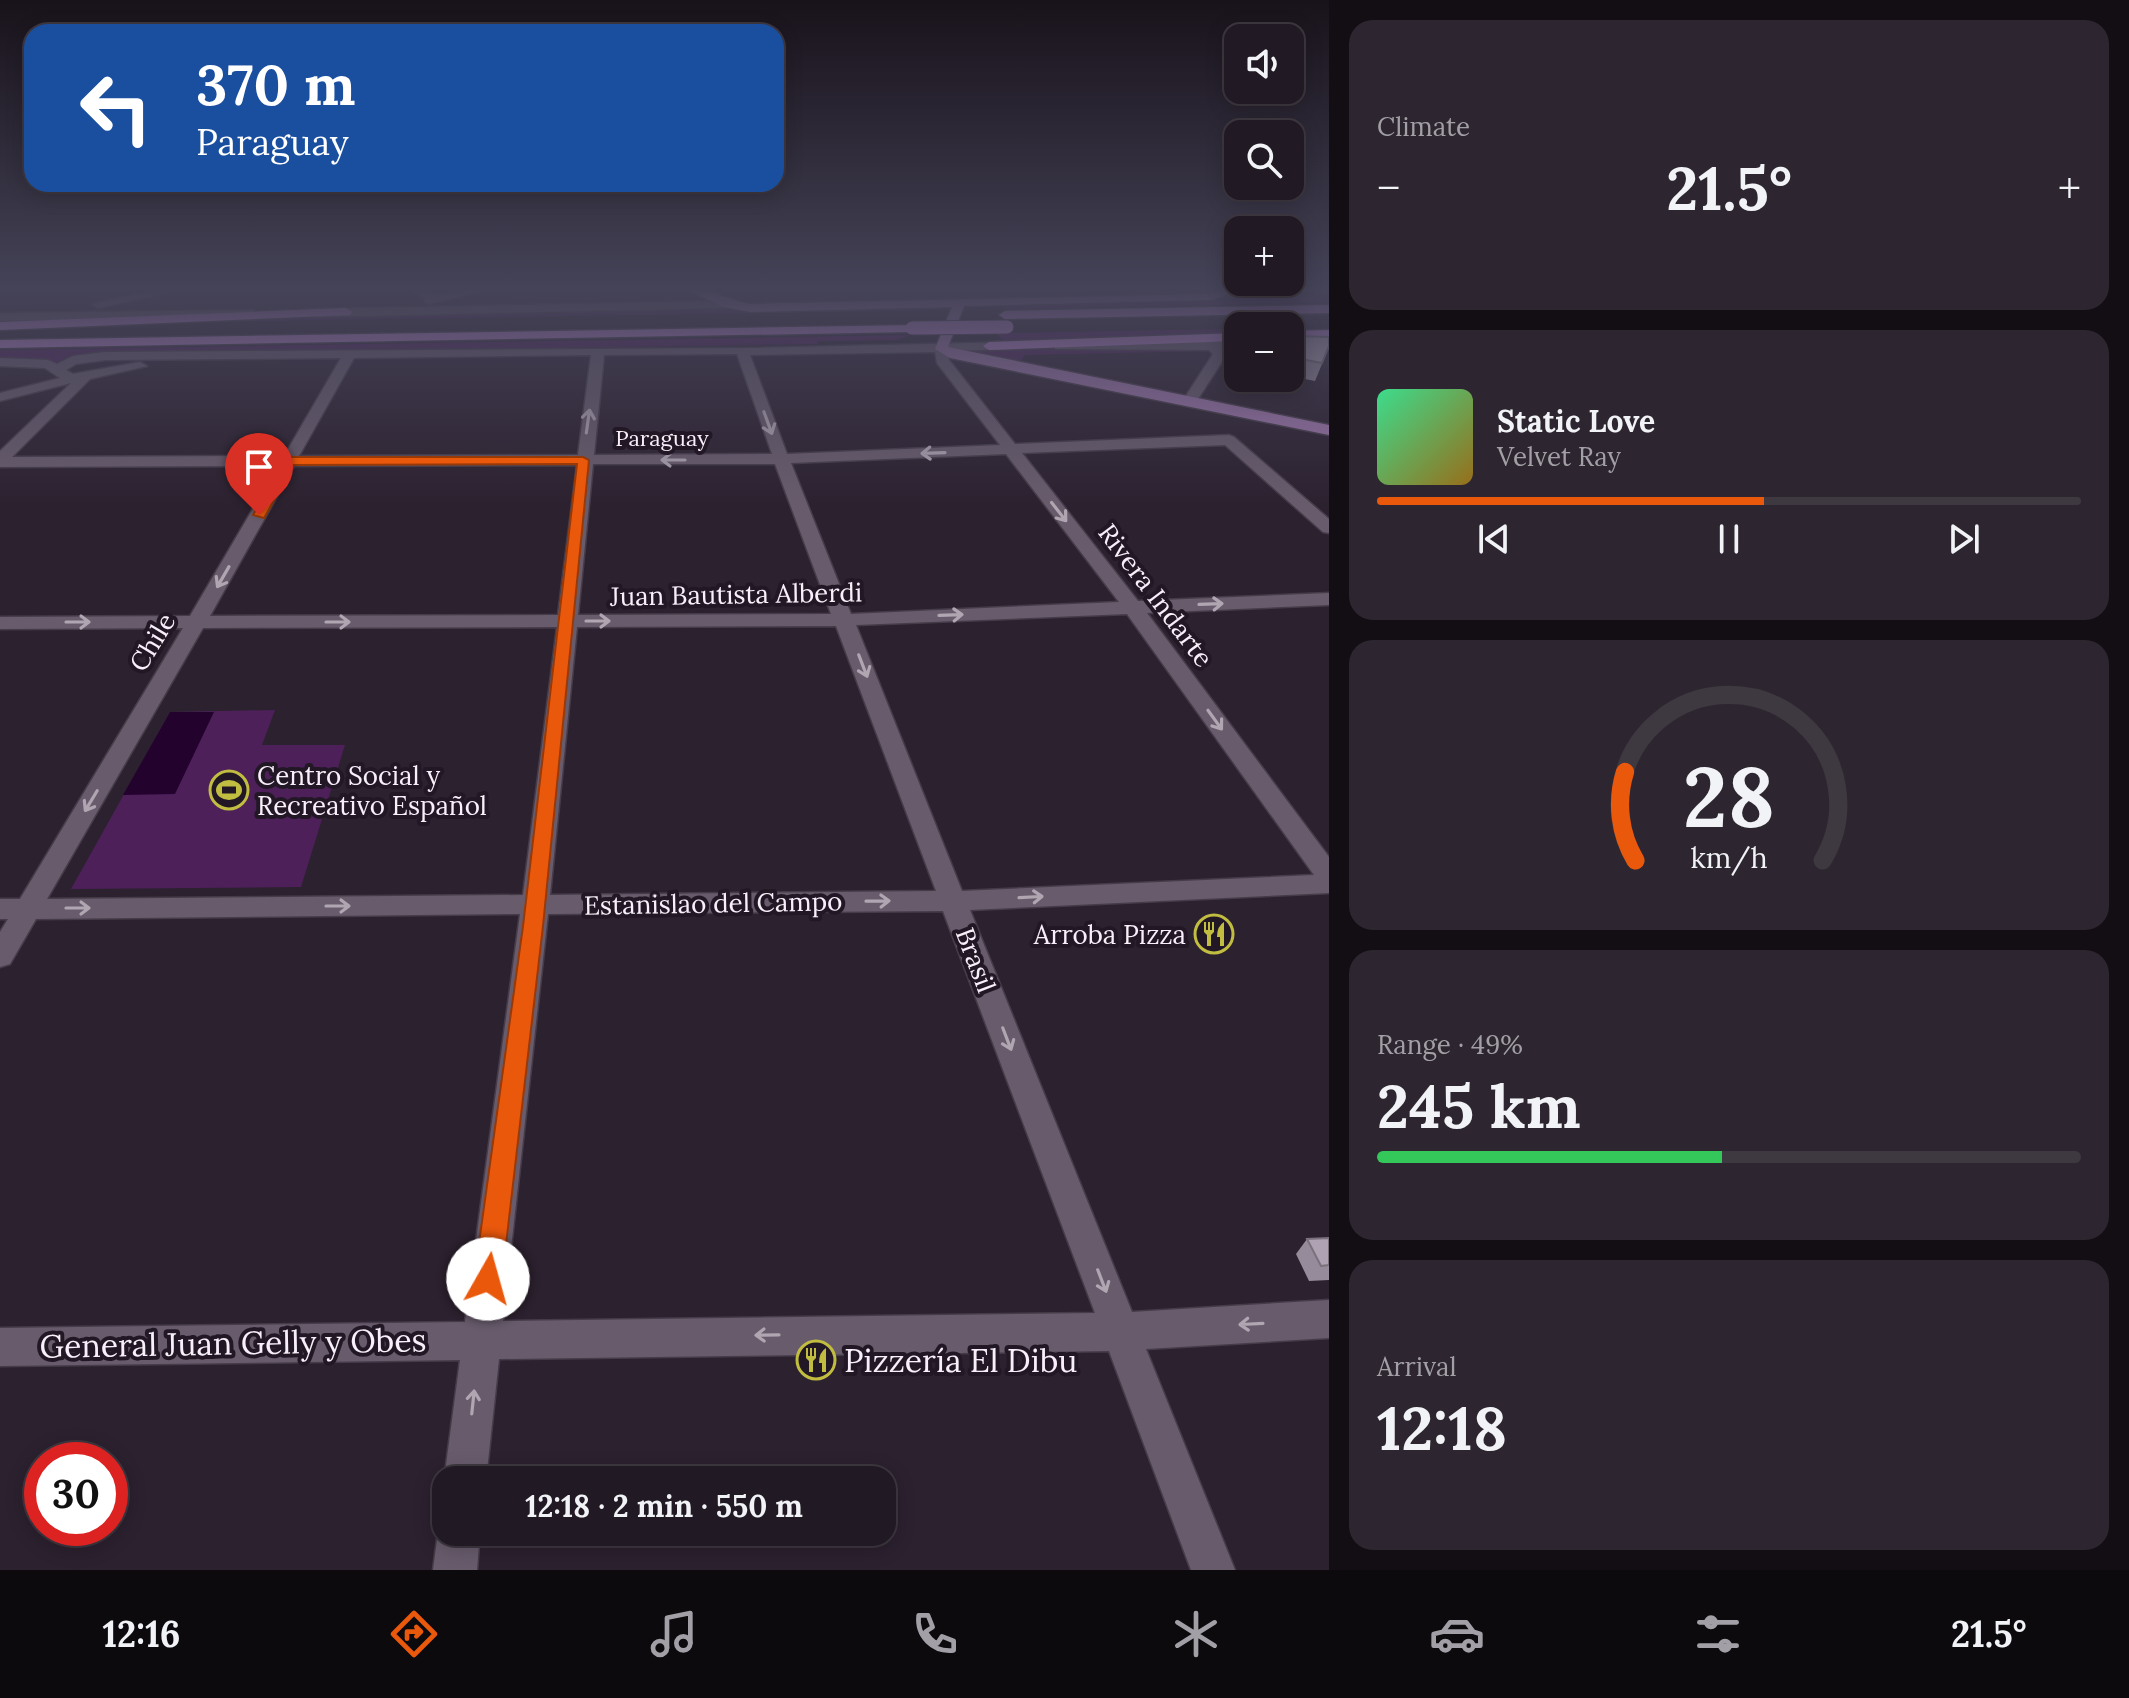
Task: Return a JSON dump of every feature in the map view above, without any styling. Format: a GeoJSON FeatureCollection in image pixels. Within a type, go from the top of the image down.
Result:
{"type":"FeatureCollection","features":[{"type":"Feature","properties":{"kind":"main road"},"geometry":{"type":"LineString","coordinates":[[974,360],[1329,430]]}},
{"type":"Feature","properties":{"kind":"street"},"geometry":{"type":"LineString","coordinates":[[0,362],[31,361],[57,369],[78,359]]}},
{"type":"Feature","properties":{"kind":"street"},"geometry":{"type":"LineString","coordinates":[[0,397],[154,363],[194,359]]}},
{"type":"Feature","properties":{"kind":"street","name":"Chile"},"geometry":{"type":"LineString","coordinates":[[0,956],[14,908],[197,622],[347,359]]}},
{"type":"Feature","properties":{"kind":"street"},"geometry":{"type":"LineString","coordinates":[[466,1466],[597,359]]}},
{"type":"Feature","properties":{"kind":"street","name":"Brasil"},"geometry":{"type":"LineString","coordinates":[[745,359],[781,459],[1213,1570]]}},
{"type":"Feature","properties":{"kind":"street","name":"Rivera Indarte"},"geometry":{"type":"LineString","coordinates":[[942,359],[1133,608],[1329,876]]}},
{"type":"Feature","properties":{"kind":"street"},"geometry":{"type":"LineString","coordinates":[[1189,402],[1217,359]]}},
{"type":"Feature","properties":{"kind":"street"},"geometry":{"type":"LineString","coordinates":[[57,369],[59,375],[80,378]]}},
{"type":"Feature","properties":{"kind":"street"},"geometry":{"type":"LineString","coordinates":[[0,461],[80,378]]}},
{"type":"Feature","properties":{"kind":"street"},"geometry":{"type":"LineString","coordinates":[[1248,414],[1229,440],[1329,528]]}},
{"type":"Feature","properties":{"kind":"street","name":"Paraguay"},"geometry":{"type":"LineString","coordinates":[[0,461],[781,459],[1229,440]]}},
{"type":"Feature","properties":{"kind":"street","name":"Juan Bautista Alberdi"},"geometry":{"type":"LineString","coordinates":[[0,623],[845,620],[1329,599]]}},
{"type":"Feature","properties":{"kind":"street","name":"Estanislao del Campo"},"geometry":{"type":"LineString","coordinates":[[14,908],[953,901],[1329,884]]}},
{"type":"Feature","properties":{"kind":"street","name":"General Juan Gelly y Obes"},"geometry":{"type":"LineString","coordinates":[[0,1347],[1122,1332],[1329,1319]]}},
{"type":"Feature","properties":{"kind":"street"},"geometry":{"type":"LineString","coordinates":[[455,1570],[458,1546]]}},
{"type":"Feature","properties":{"kind":"shaded area"},"geometry":{"type":"Polygon","coordinates":[[[4,359],[67,359],[53,363],[4,359]]]}},
{"type":"Feature","properties":{"kind":"shaded area"},"geometry":{"type":"Polygon","coordinates":[[[995,359],[1022,359],[1017,365],[995,359]]]}},
{"type":"Feature","properties":{"kind":"shaded area","name":"Centro Social y Recreativo Español"},"geometry":{"type":"Polygon","coordinates":[[[275,710],[262,745],[345,745],[301,887],[71,889],[170,712],[275,710]]]}},
{"type":"Feature","properties":{"kind":"shaded area"},"geometry":{"type":"Polygon","coordinates":[[[170,712],[214,712],[175,794],[123,795],[170,712]]]}},
{"type":"Feature","properties":{"kind":"building"},"geometry":{"type":"Polygon","coordinates":[[[1329,1238],[1329,1265],[1321,1266],[1307,1239],[1329,1238]]]}},
{"type":"Feature","properties":{"kind":"place","name":"Centro Social y Recreativo Español"},"geometry":{"type":"Point","coordinates":[229,790]}},
{"type":"Feature","properties":{"kind":"place","name":"Arroba Pizza"},"geometry":{"type":"Point","coordinates":[1214,934]}},
{"type":"Feature","properties":{"kind":"place","name":"Pizzería El Dibu"},"geometry":{"type":"Point","coordinates":[816,1360]}},
{"type":"Feature","properties":{"kind":"route"},"geometry":{"type":"LineString","coordinates":[[259,515],[290,461],[583,460],[533,926],[488,1279]]}}]}
